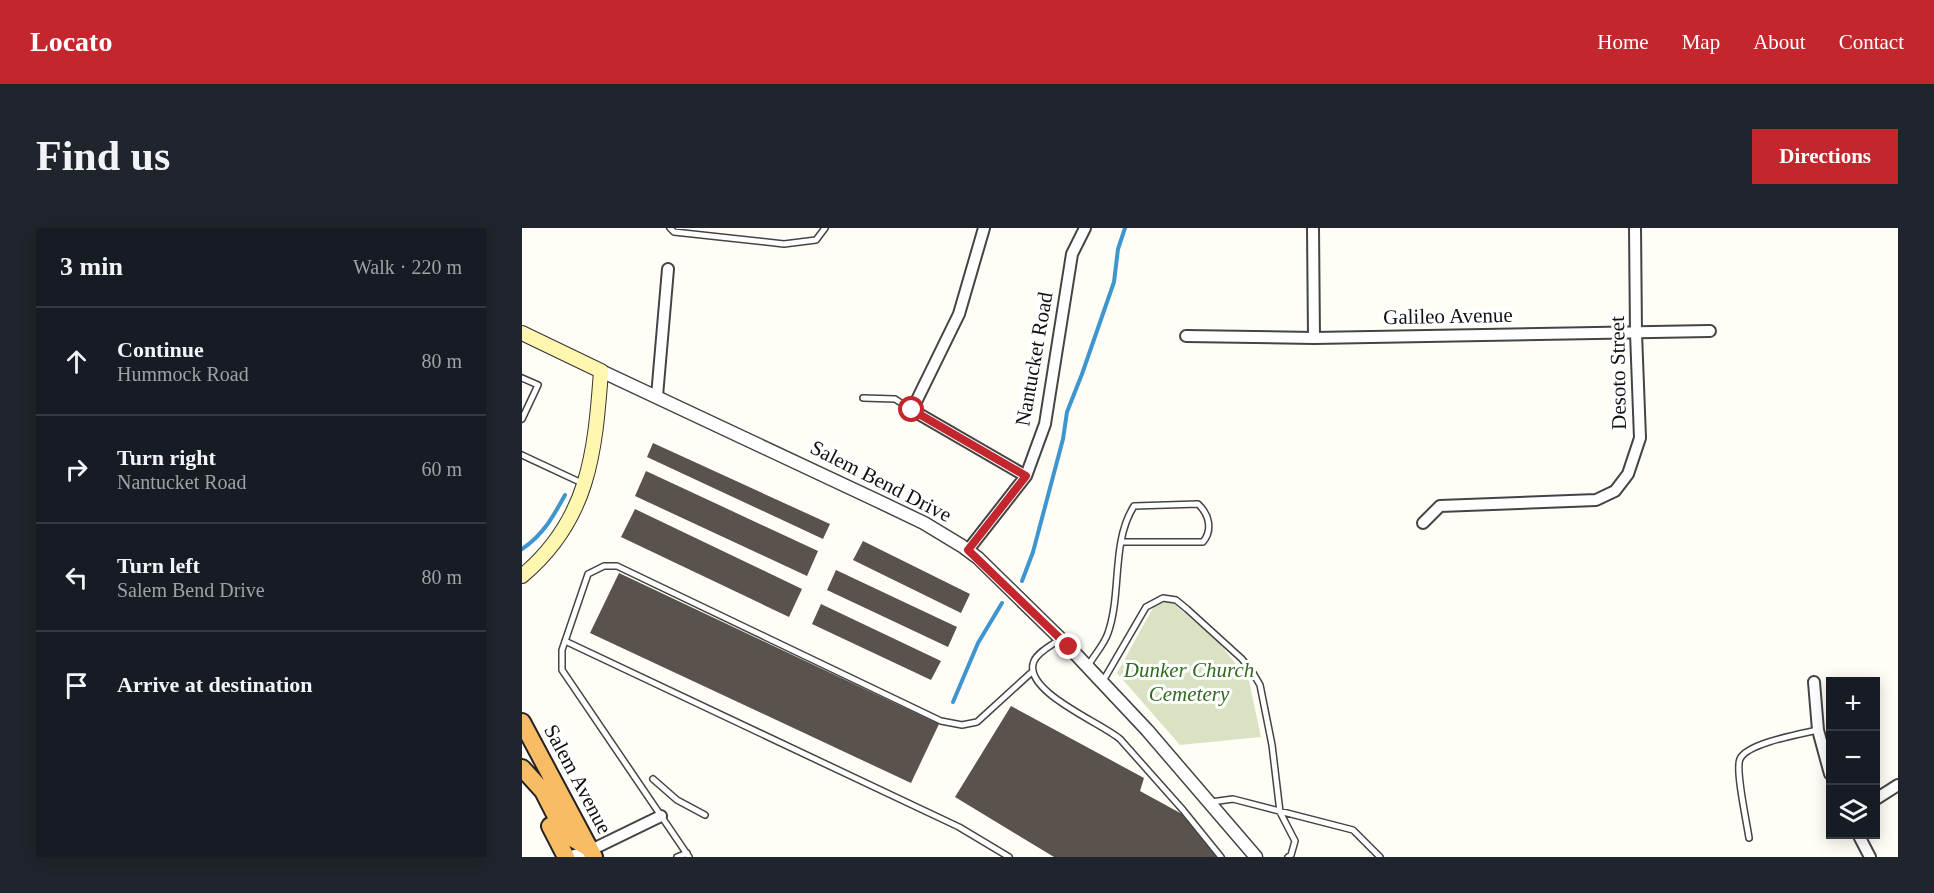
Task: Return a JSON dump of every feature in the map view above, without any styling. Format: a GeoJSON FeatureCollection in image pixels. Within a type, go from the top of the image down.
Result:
{"type":"FeatureCollection","features":[{"type":"Feature","properties":{"kind":"highway","name":"Salem Avenue"},"geometry":{"type":"LineString","coordinates":[[522,722],[593,853]]}},
{"type":"Feature","properties":{"kind":"highway"},"geometry":{"type":"LineString","coordinates":[[522,748],[548,770]]}},
{"type":"Feature","properties":{"kind":"highway"},"geometry":{"type":"LineString","coordinates":[[522,770],[543,791],[566,834],[593,853]]}},
{"type":"Feature","properties":{"kind":"highway"},"geometry":{"type":"LineString","coordinates":[[522,770],[567,857]]}},
{"type":"Feature","properties":{"kind":"main road","name":"Salem Bend Drive"},"geometry":{"type":"LineString","coordinates":[[522,333],[601,371]]}},
{"type":"Feature","properties":{"kind":"main road"},"geometry":{"type":"LineString","coordinates":[[522,576],[538,562],[563,531],[574,513],[585,485],[596,422],[601,371]]}},
{"type":"Feature","properties":{"kind":"street"},"geometry":{"type":"LineString","coordinates":[[984,228],[958,314],[912,410],[1026,476]]}},
{"type":"Feature","properties":{"kind":"street","name":"Nantucket Road"},"geometry":{"type":"LineString","coordinates":[[968,550],[1026,476],[1045,424],[1072,254],[1085,228]]}},
{"type":"Feature","properties":{"kind":"street"},"geometry":{"type":"LineString","coordinates":[[1313,228],[1314,338]]}},
{"type":"Feature","properties":{"kind":"street","name":"Desoto Street"},"geometry":{"type":"LineString","coordinates":[[1423,523],[1440,506],[1596,500],[1615,491],[1628,474],[1640,438],[1635,228]]}},
{"type":"Feature","properties":{"kind":"street"},"geometry":{"type":"LineString","coordinates":[[657,396],[668,269]]}},
{"type":"Feature","properties":{"kind":"street","name":"Galileo Avenue"},"geometry":{"type":"LineString","coordinates":[[1186,336],[1314,338],[1710,332]]}},
{"type":"Feature","properties":{"kind":"street","name":"Salem Bend Drive"},"geometry":{"type":"LineString","coordinates":[[601,371],[915,519],[968,550],[1060,639],[1147,730],[1256,857]]}},
{"type":"Feature","properties":{"kind":"street"},"geometry":{"type":"LineString","coordinates":[[1814,682],[1818,730],[1826,759]]}},
{"type":"Feature","properties":{"kind":"street"},"geometry":{"type":"LineString","coordinates":[[1880,796],[1898,785]]}},
{"type":"Feature","properties":{"kind":"street"},"geometry":{"type":"LineString","coordinates":[[567,857],[593,853],[661,816]]}},
{"type":"Feature","properties":{"kind":"street"},"geometry":{"type":"LineString","coordinates":[[1861,839],[1870,857]]}},
{"type":"Feature","properties":{"kind":"lane"},"geometry":{"type":"LineString","coordinates":[[670,228],[674,232],[784,244],[816,240],[825,228]]}},
{"type":"Feature","properties":{"kind":"lane"},"geometry":{"type":"LineString","coordinates":[[522,378],[538,385],[522,419]]}},
{"type":"Feature","properties":{"kind":"lane"},"geometry":{"type":"LineString","coordinates":[[863,398],[895,399],[912,410]]}},
{"type":"Feature","properties":{"kind":"lane"},"geometry":{"type":"LineString","coordinates":[[522,455],[585,485]]}},
{"type":"Feature","properties":{"kind":"lane"},"geometry":{"type":"LineString","coordinates":[[1087,667],[1107,635],[1115,603],[1122,542],[1127,516],[1134,506],[1198,504],[1208,517],[1208,536],[1203,542],[1122,542]]}},
{"type":"Feature","properties":{"kind":"lane"},"geometry":{"type":"LineString","coordinates":[[677,857],[688,855],[562,670],[562,650],[588,574],[604,566],[617,566],[941,721],[962,725],[977,722],[1033,671]]}},
{"type":"Feature","properties":{"kind":"lane"},"geometry":{"type":"LineString","coordinates":[[1102,683],[1146,607],[1163,598],[1176,600],[1242,659],[1260,685],[1272,745],[1280,812],[1295,841],[1291,855],[1287,857]]}},
{"type":"Feature","properties":{"kind":"lane"},"geometry":{"type":"LineString","coordinates":[[1060,639],[1034,661],[1033,671],[1037,682],[1047,693],[1110,730],[1120,739],[1221,857]]}},
{"type":"Feature","properties":{"kind":"lane"},"geometry":{"type":"LineString","coordinates":[[565,641],[958,827],[1009,857]]}},
{"type":"Feature","properties":{"kind":"lane"},"geometry":{"type":"LineString","coordinates":[[1749,838],[1738,769],[1740,757],[1750,749],[1818,730]]}},
{"type":"Feature","properties":{"kind":"lane"},"geometry":{"type":"LineString","coordinates":[[652,779],[676,800],[705,815]]}},
{"type":"Feature","properties":{"kind":"lane"},"geometry":{"type":"LineString","coordinates":[[1210,802],[1233,799],[1353,830],[1380,857]]}},
{"type":"Feature","properties":{"kind":"green space","name":"Dunker Church Cemetery"},"geometry":{"type":"Polygon","coordinates":[[[1172,602],[1220,644],[1249,681],[1261,737],[1180,745],[1117,673],[1154,606],[1172,602]]]}},
{"type":"Feature","properties":{"kind":"building"},"geometry":{"type":"Polygon","coordinates":[[[653,443],[830,524],[823,539],[647,457],[653,443]]]}},
{"type":"Feature","properties":{"kind":"building"},"geometry":{"type":"Polygon","coordinates":[[[646,471],[818,551],[807,576],[635,496],[646,471]]]}},
{"type":"Feature","properties":{"kind":"building"},"geometry":{"type":"Polygon","coordinates":[[[635,509],[802,589],[789,617],[621,537],[635,509]]]}},
{"type":"Feature","properties":{"kind":"building"},"geometry":{"type":"Polygon","coordinates":[[[863,541],[970,594],[961,613],[853,560],[863,541]]]}},
{"type":"Feature","properties":{"kind":"building"},"geometry":{"type":"Polygon","coordinates":[[[836,570],[957,627],[948,647],[827,590],[836,570]]]}},
{"type":"Feature","properties":{"kind":"building"},"geometry":{"type":"Polygon","coordinates":[[[619,573],[939,724],[911,783],[590,633],[619,573]]]}},
{"type":"Feature","properties":{"kind":"building"},"geometry":{"type":"Polygon","coordinates":[[[821,604],[941,661],[931,680],[812,624],[821,604]]]}},
{"type":"Feature","properties":{"kind":"building"},"geometry":{"type":"Polygon","coordinates":[[[1011,706],[1144,778],[1140,791],[1182,814],[1217,857],[1054,857],[955,797],[1011,706]]]}},
{"type":"Feature","properties":{"kind":"waterway"},"geometry":{"type":"LineString","coordinates":[[1022,581],[1033,552],[1063,439],[1067,412],[1114,282],[1118,249],[1125,228]]}},
{"type":"Feature","properties":{"kind":"waterway"},"geometry":{"type":"LineString","coordinates":[[522,549],[542,532],[565,495]]}},
{"type":"Feature","properties":{"kind":"waterway"},"geometry":{"type":"LineString","coordinates":[[953,702],[978,643],[1002,603]]}},
{"type":"Feature","properties":{"kind":"route"},"geometry":{"type":"LineString","coordinates":[[912,410],[1026,476],[968,550],[1069,647]]}}]}
